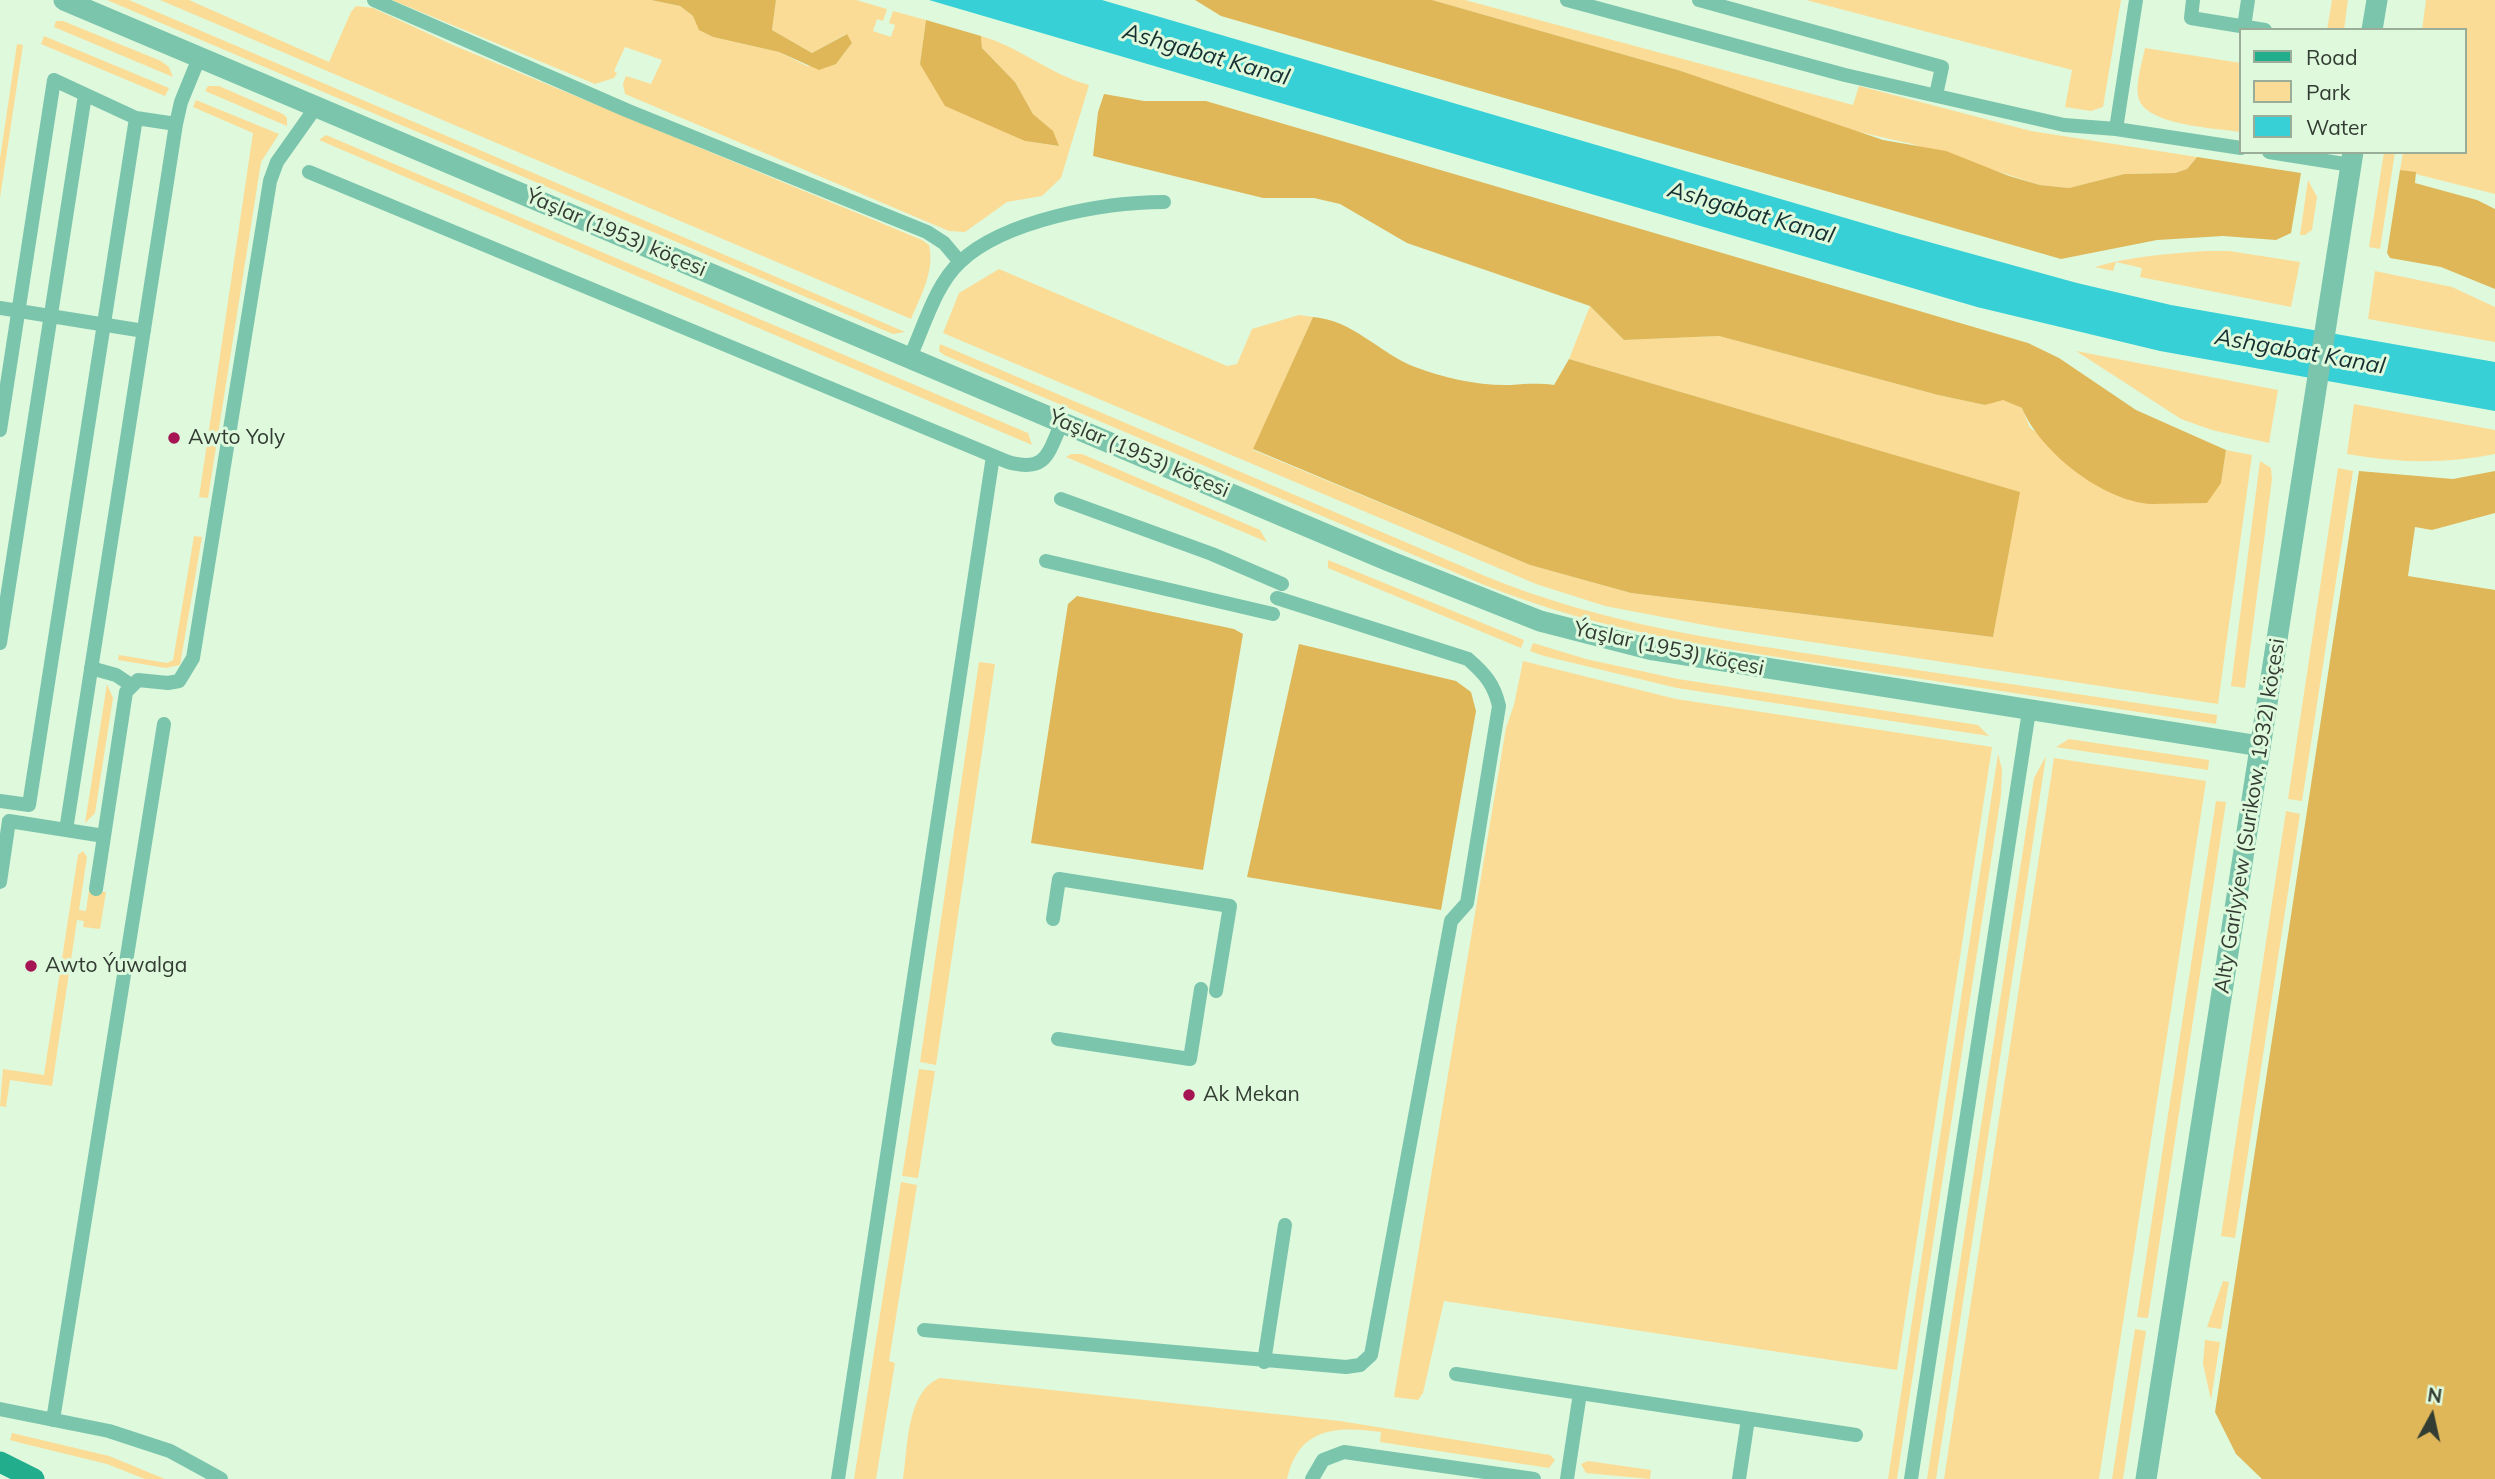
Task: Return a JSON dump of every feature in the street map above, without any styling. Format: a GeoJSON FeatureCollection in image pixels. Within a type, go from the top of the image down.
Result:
{"type":"FeatureCollection","features":[{"type":"Feature","properties":{"kind":"main road"},"geometry":{"type":"LineString","coordinates":[[0,1462],[34,1479]]}},
{"type":"Feature","properties":{"kind":"street","name":"Ýaşlar (1953) köçesi"},"geometry":{"type":"LineString","coordinates":[[64,0],[1427,577],[1540,621],[1653,650],[2260,746]]}},
{"type":"Feature","properties":{"kind":"street"},"geometry":{"type":"LineString","coordinates":[[2372,28],[2376,0]]}},
{"type":"Feature","properties":{"kind":"street","name":"Alty Garlyýew (Surikow, 1932) köçesi"},"geometry":{"type":"LineString","coordinates":[[2146,1479],[2352,158]]}},
{"type":"Feature","properties":{"kind":"street"},"geometry":{"type":"LineString","coordinates":[[0,1476],[27,1479]]}},
{"type":"Feature","properties":{"kind":"lane"},"geometry":{"type":"LineString","coordinates":[[374,0],[626,110],[927,232],[944,243],[960,262]]}},
{"type":"Feature","properties":{"kind":"lane"},"geometry":{"type":"LineString","coordinates":[[1567,0],[1845,75],[2064,125],[2116,129],[2240,148]]}},
{"type":"Feature","properties":{"kind":"lane"},"geometry":{"type":"LineString","coordinates":[[1699,0],[1942,67],[1936,95]]}},
{"type":"Feature","properties":{"kind":"lane"},"geometry":{"type":"LineString","coordinates":[[2116,129],[2136,0]]}},
{"type":"Feature","properties":{"kind":"lane"},"geometry":{"type":"LineString","coordinates":[[2193,0],[2191,18],[2251,28]]}},
{"type":"Feature","properties":{"kind":"lane"},"geometry":{"type":"LineString","coordinates":[[2244,27],[2248,0]]}},
{"type":"Feature","properties":{"kind":"lane"},"geometry":{"type":"LineString","coordinates":[[66,830],[176,124],[181,102],[199,58]]}},
{"type":"Feature","properties":{"kind":"lane"},"geometry":{"type":"LineString","coordinates":[[0,430],[54,80],[136,118],[176,124]]}},
{"type":"Feature","properties":{"kind":"lane"},"geometry":{"type":"LineString","coordinates":[[0,643],[85,95]]}},
{"type":"Feature","properties":{"kind":"lane"},"geometry":{"type":"LineString","coordinates":[[96,889],[125,699],[131,685],[138,680],[168,683],[179,681],[193,658],[270,181],[276,162],[316,107]]}},
{"type":"Feature","properties":{"kind":"lane"},"geometry":{"type":"LineString","coordinates":[[0,801],[29,805],[136,118]]}},
{"type":"Feature","properties":{"kind":"lane"},"geometry":{"type":"LineString","coordinates":[[2297,154],[2352,158]]}},
{"type":"Feature","properties":{"kind":"lane"},"geometry":{"type":"LineString","coordinates":[[309,172],[993,456],[1034,467],[1047,456],[1062,422]]}},
{"type":"Feature","properties":{"kind":"lane"},"geometry":{"type":"LineString","coordinates":[[910,357],[946,279],[960,262],[982,245],[1055,217],[1137,202],[1164,202]]}},
{"type":"Feature","properties":{"kind":"lane"},"geometry":{"type":"LineString","coordinates":[[0,308],[144,331]]}},
{"type":"Feature","properties":{"kind":"lane"},"geometry":{"type":"LineString","coordinates":[[838,1479],[993,456]]}},
{"type":"Feature","properties":{"kind":"lane"},"geometry":{"type":"LineString","coordinates":[[1061,499],[1212,554],[1282,584]]}},
{"type":"Feature","properties":{"kind":"lane"},"geometry":{"type":"LineString","coordinates":[[1046,561],[1273,614]]}},
{"type":"Feature","properties":{"kind":"lane"},"geometry":{"type":"LineString","coordinates":[[924,1330],[1264,1362],[1346,1367],[1360,1365],[1371,1355],[1451,921],[1467,903],[1499,706],[1495,688],[1485,673],[1468,659],[1277,598]]}},
{"type":"Feature","properties":{"kind":"lane"},"geometry":{"type":"LineString","coordinates":[[91,668],[116,675],[131,685]]}},
{"type":"Feature","properties":{"kind":"lane"},"geometry":{"type":"LineString","coordinates":[[1911,1479],[2029,711]]}},
{"type":"Feature","properties":{"kind":"lane"},"geometry":{"type":"LineString","coordinates":[[53,1420],[164,724]]}},
{"type":"Feature","properties":{"kind":"lane"},"geometry":{"type":"LineString","coordinates":[[0,882],[9,821],[104,836]]}},
{"type":"Feature","properties":{"kind":"lane"},"geometry":{"type":"LineString","coordinates":[[1053,919],[1059,879],[1230,906],[1216,991]]}},
{"type":"Feature","properties":{"kind":"lane"},"geometry":{"type":"LineString","coordinates":[[1058,1039],[1190,1059],[1201,989]]}},
{"type":"Feature","properties":{"kind":"lane"},"geometry":{"type":"LineString","coordinates":[[1264,1362],[1284,1225]]}},
{"type":"Feature","properties":{"kind":"lane"},"geometry":{"type":"LineString","coordinates":[[1456,1374],[1856,1436]]}},
{"type":"Feature","properties":{"kind":"lane"},"geometry":{"type":"LineString","coordinates":[[1567,1479],[1580,1393]]}},
{"type":"Feature","properties":{"kind":"lane"},"geometry":{"type":"LineString","coordinates":[[0,1409],[109,1432],[170,1451],[221,1479]]}},
{"type":"Feature","properties":{"kind":"lane"},"geometry":{"type":"LineString","coordinates":[[1739,1479],[1748,1419]]}},
{"type":"Feature","properties":{"kind":"lane"},"geometry":{"type":"LineString","coordinates":[[1312,1479],[1323,1460],[1344,1452],[1534,1479]]}},
{"type":"Feature","properties":{"kind":"green space"},"geometry":{"type":"Polygon","coordinates":[[[107,0],[129,0],[905,332],[893,334],[107,0]]]}},
{"type":"Feature","properties":{"kind":"green space"},"geometry":{"type":"Polygon","coordinates":[[[160,0],[189,0],[329,62],[351,12],[356,6],[373,8],[455,46],[922,240],[929,245],[930,255],[929,274],[923,292],[911,319],[160,0]]]}},
{"type":"Feature","properties":{"kind":"green space"},"geometry":{"type":"Polygon","coordinates":[[[392,0],[651,0],[680,6],[693,16],[700,30],[713,37],[779,52],[807,66],[836,64],[852,43],[846,34],[812,53],[772,30],[776,0],[856,0],[887,9],[883,21],[877,19],[873,31],[891,37],[895,25],[889,23],[893,11],[926,20],[920,64],[1025,141],[1058,146],[1053,132],[1033,114],[1015,82],[982,48],[981,36],[1089,85],[1061,178],[1042,196],[1007,202],[965,232],[949,231],[625,94],[623,84],[626,76],[651,84],[662,60],[625,47],[614,71],[617,73],[614,78],[595,84],[392,0]]]}},
{"type":"Feature","properties":{"kind":"green space"},"geometry":{"type":"Polygon","coordinates":[[[1432,0],[1465,0],[1853,105],[1859,86],[2031,131],[2197,157],[2187,169],[2175,173],[2124,174],[2069,188],[2040,185],[1912,144],[1846,129],[1678,70],[1432,0]]]}},
{"type":"Feature","properties":{"kind":"green space"},"geometry":{"type":"Polygon","coordinates":[[[1806,0],[2121,0],[2103,107],[2091,111],[2065,107],[2072,70],[1806,0]]]}},
{"type":"Feature","properties":{"kind":"green space"},"geometry":{"type":"Polygon","coordinates":[[[2332,0],[2348,0],[2344,28],[2327,28],[2332,0]]]}},
{"type":"Feature","properties":{"kind":"green space"},"geometry":{"type":"Polygon","coordinates":[[[2426,0],[2495,0],[2495,194],[2400,170],[2403,154],[2467,154],[2467,28],[2422,28],[2426,0]]]}},
{"type":"Feature","properties":{"kind":"green space"},"geometry":{"type":"Polygon","coordinates":[[[56,21],[63,21],[161,61],[169,67],[173,77],[54,27],[56,21]]]}},
{"type":"Feature","properties":{"kind":"green space"},"geometry":{"type":"Polygon","coordinates":[[[44,36],[169,88],[165,96],[41,44],[44,36]]]}},
{"type":"Feature","properties":{"kind":"green space"},"geometry":{"type":"Polygon","coordinates":[[[17,44],[23,45],[0,198],[0,159],[17,44]]]}},
{"type":"Feature","properties":{"kind":"green space"},"geometry":{"type":"Polygon","coordinates":[[[2145,48],[2240,63],[2240,132],[2182,124],[2153,114],[2143,106],[2138,96],[2145,48]]]}},
{"type":"Feature","properties":{"kind":"green space"},"geometry":{"type":"Polygon","coordinates":[[[208,86],[219,86],[283,114],[287,118],[287,126],[205,91],[208,86]]]}},
{"type":"Feature","properties":{"kind":"green space"},"geometry":{"type":"Polygon","coordinates":[[[196,100],[279,134],[261,162],[208,498],[199,497],[253,133],[193,107],[196,100]]]}},
{"type":"Feature","properties":{"kind":"green space"},"geometry":{"type":"Polygon","coordinates":[[[326,135],[1028,433],[1032,445],[319,140],[326,135]]]}},
{"type":"Feature","properties":{"kind":"green space"},"geometry":{"type":"Polygon","coordinates":[[[2384,154],[2395,154],[2380,249],[2369,247],[2384,154]]]}},
{"type":"Feature","properties":{"kind":"green space"},"geometry":{"type":"Polygon","coordinates":[[[2308,180],[2317,197],[2312,230],[2300,235],[2308,180]]]}},
{"type":"Feature","properties":{"kind":"green space"},"geometry":{"type":"Polygon","coordinates":[[[2229,251],[2300,262],[2291,307],[2140,277],[2142,268],[2116,262],[2113,271],[2095,267],[2109,263],[2163,254],[2229,251]]]}},
{"type":"Feature","properties":{"kind":"green space"},"geometry":{"type":"Polygon","coordinates":[[[999,269],[1227,366],[1237,364],[1252,329],[1299,315],[1313,317],[1253,450],[1530,565],[1631,593],[1993,637],[2019,492],[1569,359],[1590,306],[1624,340],[1719,336],[1938,395],[1985,405],[2002,399],[2022,408],[2030,428],[2151,504],[2169,502],[2221,483],[2226,450],[2252,455],[2218,704],[1720,628],[1605,606],[1536,584],[943,333],[959,293],[999,269]]]}},
{"type":"Feature","properties":{"kind":"green space"},"geometry":{"type":"Polygon","coordinates":[[[2375,271],[2452,287],[2495,307],[2495,342],[2368,319],[2375,271]]]}},
{"type":"Feature","properties":{"kind":"green space"},"geometry":{"type":"Polygon","coordinates":[[[940,344],[1485,576],[1576,607],[1710,638],[2217,715],[2216,724],[1708,646],[1572,615],[1482,584],[944,355],[939,351],[940,344]]]}},
{"type":"Feature","properties":{"kind":"green space"},"geometry":{"type":"Polygon","coordinates":[[[2076,351],[2278,390],[2269,443],[2212,430],[2181,419],[2076,351]]]}},
{"type":"Feature","properties":{"kind":"green space"},"geometry":{"type":"Polygon","coordinates":[[[2354,404],[2495,430],[2495,454],[2421,461],[2347,454],[2354,404]]]}},
{"type":"Feature","properties":{"kind":"green space"},"geometry":{"type":"Polygon","coordinates":[[[1082,454],[1260,530],[1267,542],[1066,457],[1082,454]]]}},
{"type":"Feature","properties":{"kind":"green space"},"geometry":{"type":"Polygon","coordinates":[[[2260,461],[2271,468],[2272,479],[2245,688],[2231,686],[2260,461]]]}},
{"type":"Feature","properties":{"kind":"green space"},"geometry":{"type":"Polygon","coordinates":[[[2338,468],[2353,471],[2302,801],[2288,799],[2338,468]]]}},
{"type":"Feature","properties":{"kind":"green space"},"geometry":{"type":"Polygon","coordinates":[[[194,536],[202,537],[180,665],[166,668],[118,660],[119,655],[167,663],[173,660],[194,536]]]}},
{"type":"Feature","properties":{"kind":"green space"},"geometry":{"type":"Polygon","coordinates":[[[1328,560],[1524,640],[1521,648],[1328,568],[1328,560]]]}},
{"type":"Feature","properties":{"kind":"green space"},"geometry":{"type":"Polygon","coordinates":[[[1533,643],[1586,659],[1678,679],[1978,725],[1989,736],[1677,688],[1544,656],[1530,651],[1533,643]]]}},
{"type":"Feature","properties":{"kind":"green space"},"geometry":{"type":"Polygon","coordinates":[[[1523,661],[1676,699],[1992,747],[1897,1370],[1444,1301],[1423,1393],[1418,1400],[1394,1397],[1506,728],[1523,661]]]}},
{"type":"Feature","properties":{"kind":"green space"},"geometry":{"type":"Polygon","coordinates":[[[979,662],[995,664],[936,1065],[920,1062],[979,662]]]}},
{"type":"Feature","properties":{"kind":"green space"},"geometry":{"type":"Polygon","coordinates":[[[107,684],[113,698],[95,813],[85,823],[107,684]]]}},
{"type":"Feature","properties":{"kind":"green space"},"geometry":{"type":"Polygon","coordinates":[[[2069,739],[2209,760],[2208,770],[2056,747],[2069,739]]]}},
{"type":"Feature","properties":{"kind":"green space"},"geometry":{"type":"Polygon","coordinates":[[[1998,754],[2002,769],[2001,795],[1897,1479],[1888,1479],[1998,754]]]}},
{"type":"Feature","properties":{"kind":"green space"},"geometry":{"type":"Polygon","coordinates":[[[2046,756],[1936,1479],[1927,1479],[2034,778],[2046,756]]]}},
{"type":"Feature","properties":{"kind":"green space"},"geometry":{"type":"Polygon","coordinates":[[[2054,758],[2206,781],[2099,1479],[1944,1479],[2054,758]]]}},
{"type":"Feature","properties":{"kind":"green space"},"geometry":{"type":"Polygon","coordinates":[[[2216,801],[2226,802],[2148,1318],[2137,1317],[2216,801]]]}},
{"type":"Feature","properties":{"kind":"green space"},"geometry":{"type":"Polygon","coordinates":[[[2286,811],[2300,814],[2235,1238],[2221,1236],[2286,811]]]}},
{"type":"Feature","properties":{"kind":"green space"},"geometry":{"type":"Polygon","coordinates":[[[83,851],[87,857],[79,910],[86,911],[89,890],[106,892],[100,929],[83,927],[84,921],[77,920],[52,1086],[10,1080],[6,1107],[0,1106],[3,1069],[44,1075],[78,855],[83,851]]]}},
{"type":"Feature","properties":{"kind":"green space"},"geometry":{"type":"Polygon","coordinates":[[[919,1069],[935,1071],[918,1178],[902,1176],[919,1069]]]}},
{"type":"Feature","properties":{"kind":"green space"},"geometry":{"type":"Polygon","coordinates":[[[901,1182],[917,1185],[889,1361],[895,1363],[876,1479],[854,1479],[901,1182]]]}},
{"type":"Feature","properties":{"kind":"green space"},"geometry":{"type":"Polygon","coordinates":[[[2223,1281],[2229,1282],[2221,1329],[2207,1327],[2223,1281]]]}},
{"type":"Feature","properties":{"kind":"green space"},"geometry":{"type":"Polygon","coordinates":[[[2135,1329],[2146,1331],[2123,1479],[2112,1479],[2135,1329]]]}},
{"type":"Feature","properties":{"kind":"green space"},"geometry":{"type":"Polygon","coordinates":[[[2205,1340],[2220,1342],[2211,1400],[2203,1364],[2205,1340]]]}},
{"type":"Feature","properties":{"kind":"green space"},"geometry":{"type":"Polygon","coordinates":[[[940,1378],[1340,1421],[1550,1455],[1555,1460],[1549,1468],[1380,1442],[1381,1432],[1349,1430],[1322,1434],[1310,1440],[1300,1449],[1287,1479],[903,1479],[915,1408],[929,1385],[940,1378]]]}},
{"type":"Feature","properties":{"kind":"green space"},"geometry":{"type":"Polygon","coordinates":[[[12,1433],[109,1456],[165,1479],[145,1479],[107,1464],[10,1440],[12,1433]]]}},
{"type":"Feature","properties":{"kind":"green space"},"geometry":{"type":"Polygon","coordinates":[[[1588,1461],[1651,1470],[1650,1479],[1586,1473],[1581,1464],[1588,1461]]]}},
{"type":"Feature","properties":{"kind":"shaded area"},"geometry":{"type":"Polygon","coordinates":[[[651,0],[776,0],[772,30],[812,53],[847,34],[852,43],[836,64],[819,70],[779,52],[713,37],[699,30],[693,16],[680,6],[651,0]]]}},
{"type":"Feature","properties":{"kind":"shaded area"},"geometry":{"type":"Polygon","coordinates":[[[1195,0],[1432,0],[1678,70],[1883,140],[1946,151],[2040,185],[2069,188],[2124,174],[2175,173],[2187,169],[2197,157],[2301,173],[2291,233],[2276,240],[2223,236],[2157,240],[2061,259],[1221,16],[1195,0]]]}},
{"type":"Feature","properties":{"kind":"shaded area"},"geometry":{"type":"Polygon","coordinates":[[[926,20],[981,36],[982,48],[1015,82],[1033,114],[1053,131],[1059,146],[1025,141],[945,106],[920,64],[926,20]]]}},
{"type":"Feature","properties":{"kind":"shaded area"},"geometry":{"type":"Polygon","coordinates":[[[1104,94],[1144,101],[1206,101],[2028,343],[2059,358],[2136,410],[2226,450],[2221,483],[2207,503],[2152,504],[2133,501],[2114,494],[2076,472],[2043,441],[2022,408],[2003,400],[1985,405],[1938,395],[1719,336],[1624,340],[1590,306],[1407,243],[1340,204],[1314,198],[1263,198],[1093,156],[1098,112],[1104,94]]]}},
{"type":"Feature","properties":{"kind":"shaded area"},"geometry":{"type":"Polygon","coordinates":[[[2400,170],[2416,172],[2415,183],[2477,200],[2495,209],[2495,289],[2441,267],[2390,258],[2387,253],[2400,170]]]}},
{"type":"Feature","properties":{"kind":"shaded area"},"geometry":{"type":"Polygon","coordinates":[[[1313,317],[1341,324],[1402,361],[1450,378],[1487,384],[1554,385],[1569,359],[2020,492],[1993,637],[1631,593],[1530,565],[1253,449],[1313,317]]]}},
{"type":"Feature","properties":{"kind":"shaded area"},"geometry":{"type":"Polygon","coordinates":[[[2359,471],[2453,479],[2495,471],[2495,513],[2432,530],[2415,527],[2408,576],[2495,590],[2495,1479],[2262,1479],[2236,1454],[2215,1412],[2359,471]]]}},
{"type":"Feature","properties":{"kind":"shaded area"},"geometry":{"type":"Polygon","coordinates":[[[1077,596],[1234,629],[1243,634],[1203,870],[1031,843],[1068,604],[1077,596]]]}},
{"type":"Feature","properties":{"kind":"shaded area"},"geometry":{"type":"Polygon","coordinates":[[[1299,644],[1456,681],[1471,692],[1476,711],[1441,910],[1247,877],[1299,644]]]}},
{"type":"Feature","properties":{"kind":"water","name":"Ashgabat Kanal"},"geometry":{"type":"Polygon","coordinates":[[[929,0],[1102,0],[1900,234],[2077,283],[2171,305],[2495,362],[2495,411],[2160,351],[1977,307],[929,0]]]}},
{"type":"Feature","properties":{"kind":"place","name":"Awto Yoly"},"geometry":{"type":"Point","coordinates":[174,438]}},
{"type":"Feature","properties":{"kind":"place","name":"Awto Ýuwalga"},"geometry":{"type":"Point","coordinates":[31,966]}},
{"type":"Feature","properties":{"kind":"place","name":"Ak Mekan"},"geometry":{"type":"Point","coordinates":[1189,1095]}}]}
